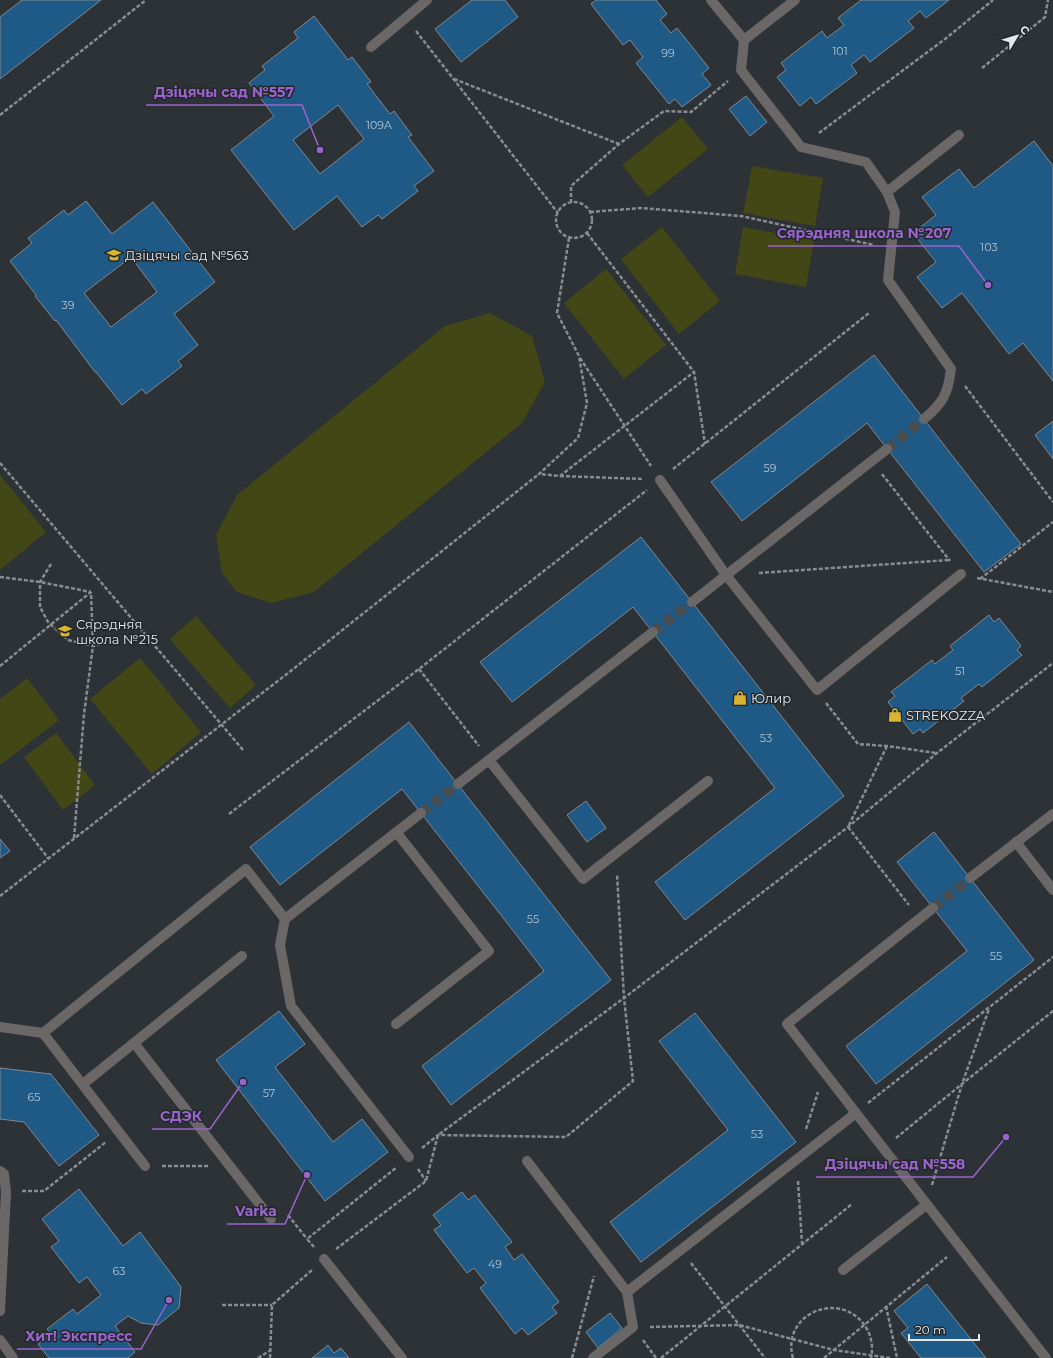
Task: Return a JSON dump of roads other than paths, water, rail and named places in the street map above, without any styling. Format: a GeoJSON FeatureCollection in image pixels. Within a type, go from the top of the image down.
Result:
{"type":"FeatureCollection","features":[{"type":"Feature","properties":{"kind":"lane"},"geometry":{"type":"LineString","coordinates":[[371,47],[427,0]]}},
{"type":"Feature","properties":{"kind":"lane"},"geometry":{"type":"LineString","coordinates":[[711,0],[744,40],[741,70],[801,147],[866,162],[887,192],[895,212],[890,248],[888,280],[951,369],[949,386],[938,407],[924,419]]}},
{"type":"Feature","properties":{"kind":"lane"},"geometry":{"type":"LineString","coordinates":[[744,40],[795,0]]}},
{"type":"Feature","properties":{"kind":"lane"},"geometry":{"type":"LineString","coordinates":[[887,192],[959,135]]}},
{"type":"Feature","properties":{"kind":"lane"},"geometry":{"type":"LineString","coordinates":[[692,602],[888,448]]}},
{"type":"Feature","properties":{"kind":"lane"},"geometry":{"type":"LineString","coordinates":[[660,480],[726,575],[817,690],[961,574]]}},
{"type":"Feature","properties":{"kind":"lane"},"geometry":{"type":"LineString","coordinates":[[458,784],[652,632]]}},
{"type":"Feature","properties":{"kind":"lane"},"geometry":{"type":"LineString","coordinates":[[489,760],[583,879],[708,781]]}},
{"type":"Feature","properties":{"kind":"lane"},"geometry":{"type":"LineString","coordinates":[[409,1157],[291,1006],[280,945],[285,919],[421,813]]}},
{"type":"Feature","properties":{"kind":"lane"},"geometry":{"type":"LineString","coordinates":[[970,878],[1053,814]]}},
{"type":"Feature","properties":{"kind":"lane"},"geometry":{"type":"LineString","coordinates":[[396,1024],[489,951],[397,833]]}},
{"type":"Feature","properties":{"kind":"lane"},"geometry":{"type":"LineString","coordinates":[[1016,842],[1053,890]]}},
{"type":"Feature","properties":{"kind":"lane"},"geometry":{"type":"LineString","coordinates":[[43,1033],[246,870],[285,919]]}},
{"type":"Feature","properties":{"kind":"lane"},"geometry":{"type":"LineString","coordinates":[[933,908],[787,1024],[1046,1358]]}},
{"type":"Feature","properties":{"kind":"lane"},"geometry":{"type":"LineString","coordinates":[[83,1084],[242,956]]}},
{"type":"Feature","properties":{"kind":"lane"},"geometry":{"type":"LineString","coordinates":[[0,1027],[43,1033],[146,1166]]}},
{"type":"Feature","properties":{"kind":"lane"},"geometry":{"type":"LineString","coordinates":[[134,1043],[271,1219]]}},
{"type":"Feature","properties":{"kind":"lane"},"geometry":{"type":"LineString","coordinates":[[627,1292],[856,1113]]}},
{"type":"Feature","properties":{"kind":"lane"},"geometry":{"type":"LineString","coordinates":[[527,1161],[627,1292],[632,1327],[593,1358]]}},
{"type":"Feature","properties":{"kind":"lane"},"geometry":{"type":"LineString","coordinates":[[0,1171],[4,1174],[6,1192],[0,1311]]}},
{"type":"Feature","properties":{"kind":"lane"},"geometry":{"type":"LineString","coordinates":[[843,1270],[926,1205]]}},
{"type":"Feature","properties":{"kind":"lane"},"geometry":{"type":"LineString","coordinates":[[324,1259],[402,1358]]}},
{"type":"Feature","properties":{"kind":"lane"},"geometry":{"type":"LineString","coordinates":[[0,1340],[13,1358]]}},
{"type":"Feature","properties":{"kind":"tunnel"},"geometry":{"type":"LineString","coordinates":[[887,449],[924,419]]}},
{"type":"Feature","properties":{"kind":"tunnel"},"geometry":{"type":"LineString","coordinates":[[653,632],[692,602]]}},
{"type":"Feature","properties":{"kind":"tunnel"},"geometry":{"type":"LineString","coordinates":[[421,813],[458,784]]}},
{"type":"Feature","properties":{"kind":"tunnel"},"geometry":{"type":"LineString","coordinates":[[933,908],[970,878]]}},
{"type":"Feature","properties":{"kind":"place","name":"Дзіцячы сад №557"},"geometry":{"type":"Point","coordinates":[320,150]}},
{"type":"Feature","properties":{"kind":"place","name":"Дзіцячы сад №563"},"geometry":{"type":"Point","coordinates":[114,255]}},
{"type":"Feature","properties":{"kind":"place","name":"Сярэдняя школа №207"},"geometry":{"type":"Point","coordinates":[988,285]}},
{"type":"Feature","properties":{"kind":"place","name":"Сярэдняя школа №215"},"geometry":{"type":"Point","coordinates":[65,631]}},
{"type":"Feature","properties":{"kind":"place","name":"Юлир"},"geometry":{"type":"Point","coordinates":[740,698]}},
{"type":"Feature","properties":{"kind":"place","name":"STREKOZZA"},"geometry":{"type":"Point","coordinates":[895,715]}},
{"type":"Feature","properties":{"kind":"place","name":"СДЭК"},"geometry":{"type":"Point","coordinates":[243,1082]}},
{"type":"Feature","properties":{"kind":"place","name":"Дзіцячы сад №558"},"geometry":{"type":"Point","coordinates":[1006,1137]}},
{"type":"Feature","properties":{"kind":"place","name":"Varka"},"geometry":{"type":"Point","coordinates":[307,1175]}},
{"type":"Feature","properties":{"kind":"place","name":"Хит! Экспресс"},"geometry":{"type":"Point","coordinates":[169,1300]}}]}
